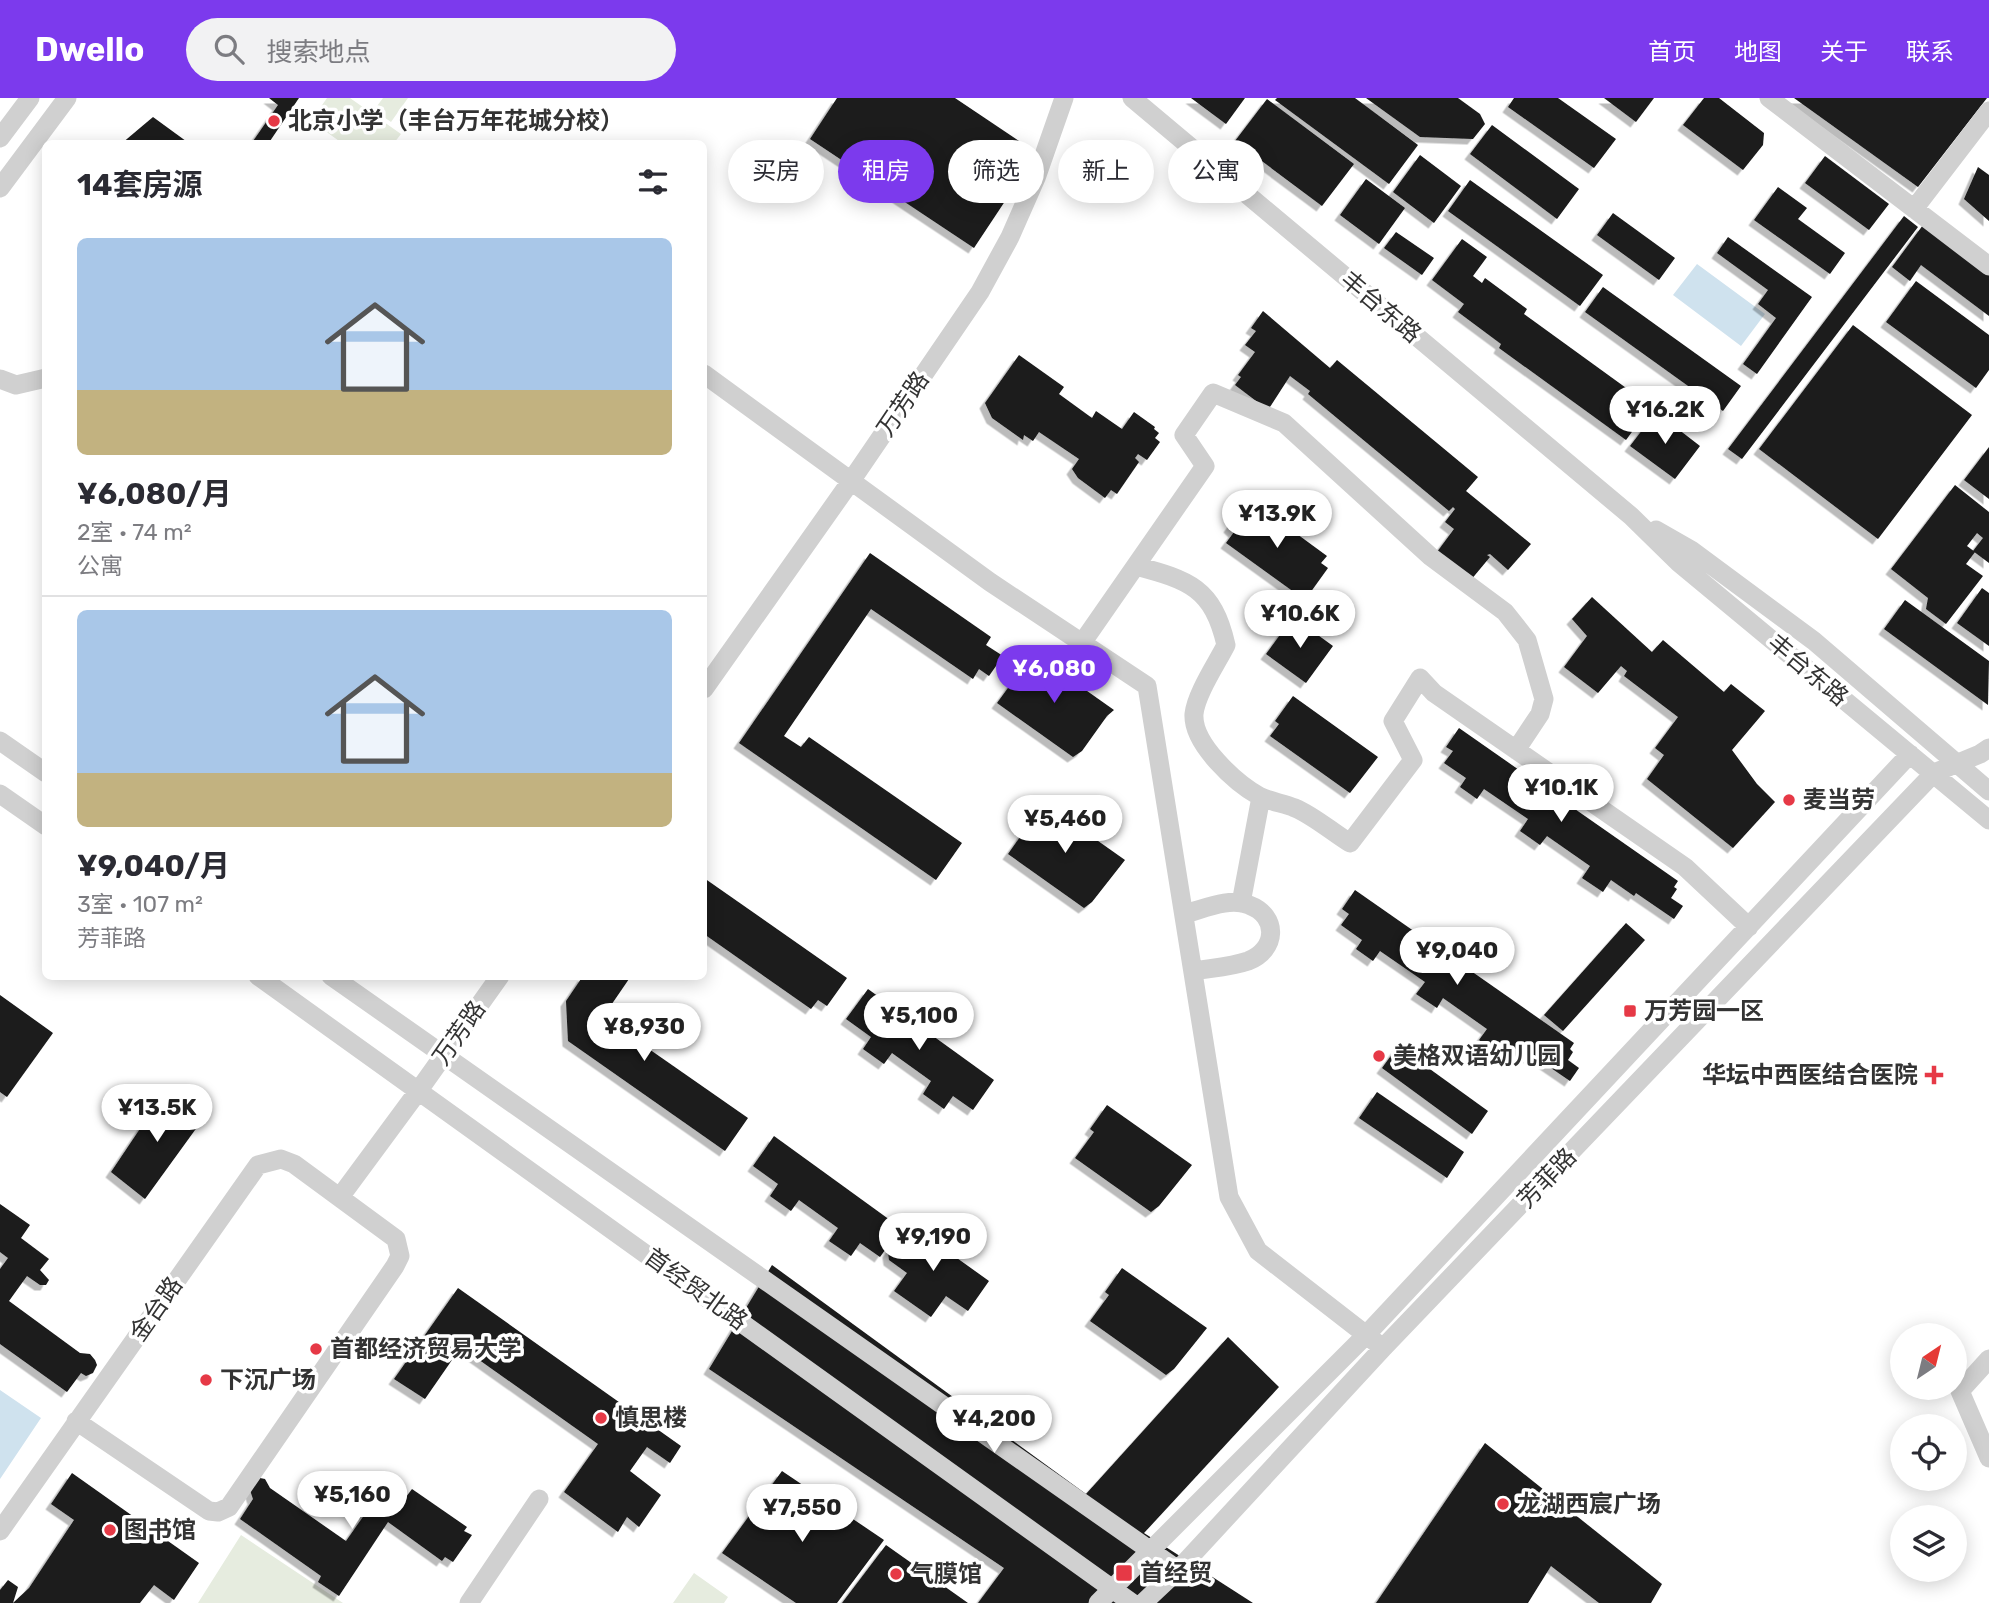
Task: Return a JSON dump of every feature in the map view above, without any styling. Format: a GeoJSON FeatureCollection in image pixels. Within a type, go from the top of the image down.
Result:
{"type":"FeatureCollection","features":[{"type":"Feature","properties":{"kind":"street"},"geometry":{"type":"LineString","coordinates":[[0,138],[30,98]]}},
{"type":"Feature","properties":{"kind":"street"},"geometry":{"type":"LineString","coordinates":[[0,188],[67,98]]}},
{"type":"Feature","properties":{"kind":"street","name":"万芳路"},"geometry":{"type":"LineString","coordinates":[[707,685],[980,292],[1036,178],[1064,98]]}},
{"type":"Feature","properties":{"kind":"street","name":"丰台东路"},"geometry":{"type":"LineString","coordinates":[[1132,98],[1630,516],[1679,563],[1989,820]]}},
{"type":"Feature","properties":{"kind":"street"},"geometry":{"type":"LineString","coordinates":[[1769,98],[1989,266]]}},
{"type":"Feature","properties":{"kind":"street"},"geometry":{"type":"LineString","coordinates":[[1914,209],[1989,111]]}},
{"type":"Feature","properties":{"kind":"street"},"geometry":{"type":"LineString","coordinates":[[707,376],[990,582],[1147,686],[1228,1197],[1258,1251],[1383,1349]]}},
{"type":"Feature","properties":{"kind":"street"},"geometry":{"type":"LineString","coordinates":[[0,379],[16,385],[42,378]]}},
{"type":"Feature","properties":{"kind":"street"},"geometry":{"type":"LineString","coordinates":[[1082,643],[1205,466],[1184,435],[1213,393],[1284,423],[1431,557],[1505,612],[1527,640],[1545,699],[1541,714],[1516,750]]}},
{"type":"Feature","properties":{"kind":"street","name":"丰台东路"},"geometry":{"type":"LineString","coordinates":[[1630,516],[1691,550],[1814,641],[1989,790]]}},
{"type":"Feature","properties":{"kind":"street"},"geometry":{"type":"LineString","coordinates":[[1136,566],[1168,574],[1202,592],[1221,622],[1226,645],[1197,703],[1195,726],[1204,744],[1229,775],[1261,797],[1296,808],[1350,843],[1413,760],[1393,721],[1420,678],[1434,692],[1685,867],[1749,927]]}},
{"type":"Feature","properties":{"kind":"street"},"geometry":{"type":"LineString","coordinates":[[0,741],[42,771]]}},
{"type":"Feature","properties":{"kind":"street","name":"芳菲路"},"geometry":{"type":"LineString","coordinates":[[1143,1603],[1178,1570],[1383,1349],[1934,773],[1959,764],[1989,748]]}},
{"type":"Feature","properties":{"kind":"street"},"geometry":{"type":"LineString","coordinates":[[1910,754],[1959,764]]}},
{"type":"Feature","properties":{"kind":"street","name":"芳菲路"},"geometry":{"type":"LineString","coordinates":[[1098,1603],[1153,1551],[1366,1335],[1910,754]]}},
{"type":"Feature","properties":{"kind":"street"},"geometry":{"type":"LineString","coordinates":[[0,794],[42,823]]}},
{"type":"Feature","properties":{"kind":"street"},"geometry":{"type":"LineString","coordinates":[[1241,903],[1261,797]]}},
{"type":"Feature","properties":{"kind":"street"},"geometry":{"type":"LineString","coordinates":[[1184,914],[1232,902],[1241,903],[1250,905],[1262,914],[1271,927],[1271,941],[1265,950],[1248,961],[1193,971]]}},
{"type":"Feature","properties":{"kind":"street","name":"首经贸北路"},"geometry":{"type":"LineString","coordinates":[[264,980],[1132,1603]]}},
{"type":"Feature","properties":{"kind":"street","name":"首经贸北路"},"geometry":{"type":"LineString","coordinates":[[337,980],[1178,1570]]}},
{"type":"Feature","properties":{"kind":"street","name":"万芳路"},"geometry":{"type":"LineString","coordinates":[[340,1197],[497,980]]}},
{"type":"Feature","properties":{"kind":"street","name":"金台路"},"geometry":{"type":"LineString","coordinates":[[0,1531],[76,1421],[258,1165],[281,1159],[294,1164],[397,1239],[400,1256],[229,1507],[218,1513],[209,1511],[76,1421]]}},
{"type":"Feature","properties":{"kind":"street"},"geometry":{"type":"LineString","coordinates":[[1989,1359],[1961,1391],[1989,1458]]}},
{"type":"Feature","properties":{"kind":"street"},"geometry":{"type":"LineString","coordinates":[[469,1603],[539,1499]]}},
{"type":"Feature","properties":{"kind":"shaded area"},"geometry":{"type":"Polygon","coordinates":[[[327,98],[350,98],[401,134],[396,140],[338,140],[311,121],[327,98]]]}},
{"type":"Feature","properties":{"kind":"shaded area"},"geometry":{"type":"Polygon","coordinates":[[[383,98],[408,98],[391,122],[374,110],[383,98]]]}},
{"type":"Feature","properties":{"kind":"shaded area"},"geometry":{"type":"Polygon","coordinates":[[[241,1535],[343,1603],[198,1603],[241,1535]]]}},
{"type":"Feature","properties":{"kind":"shaded area"},"geometry":{"type":"Polygon","coordinates":[[[694,1573],[728,1597],[724,1603],[673,1603],[694,1573]]]}},
{"type":"Feature","properties":{"kind":"water"},"geometry":{"type":"Polygon","coordinates":[[[1697,264],[1765,314],[1741,346],[1673,295],[1697,264]]]}},
{"type":"Feature","properties":{"kind":"water"},"geometry":{"type":"Polygon","coordinates":[[[0,1390],[41,1418],[0,1479],[0,1390]]]}},
{"type":"Feature","properties":{"kind":"building"},"geometry":{"type":"Polygon","coordinates":[[[269,98],[299,98],[271,140],[254,140],[278,105],[269,98]]]}},
{"type":"Feature","properties":{"kind":"building"},"geometry":{"type":"Polygon","coordinates":[[[837,98],[955,98],[1018,140],[948,140],[948,203],[1004,203],[974,248],[906,203],[934,203],[934,140],[838,140],[838,158],[824,148],[824,140],[810,139],[837,98]]]}},
{"type":"Feature","properties":{"kind":"building"},"geometry":{"type":"Polygon","coordinates":[[[1191,98],[1245,98],[1226,124],[1191,98]]]}},
{"type":"Feature","properties":{"kind":"building"},"geometry":{"type":"Polygon","coordinates":[[[1355,98],[1418,145],[1389,184],[1275,100],[1355,98]]]}},
{"type":"Feature","properties":{"kind":"building"},"geometry":{"type":"Polygon","coordinates":[[[1366,98],[1458,98],[1480,114],[1485,124],[1473,139],[1420,137],[1366,98]]]}},
{"type":"Feature","properties":{"kind":"building"},"geometry":{"type":"Polygon","coordinates":[[[1514,98],[1558,98],[1616,139],[1594,168],[1508,107],[1514,98]]]}},
{"type":"Feature","properties":{"kind":"building"},"geometry":{"type":"Polygon","coordinates":[[[1604,98],[1654,98],[1636,122],[1604,98]]]}},
{"type":"Feature","properties":{"kind":"building"},"geometry":{"type":"Polygon","coordinates":[[[1704,98],[1719,98],[1764,133],[1763,145],[1743,170],[1683,125],[1704,98]]]}},
{"type":"Feature","properties":{"kind":"building"},"geometry":{"type":"Polygon","coordinates":[[[1794,98],[1987,98],[1918,187],[1794,98]]]}},
{"type":"Feature","properties":{"kind":"building"},"geometry":{"type":"Polygon","coordinates":[[[1267,99],[1354,164],[1322,206],[1264,163],[1264,140],[1236,140],[1267,99]]]}},
{"type":"Feature","properties":{"kind":"building"},"geometry":{"type":"Polygon","coordinates":[[[153,117],[185,140],[126,140],[153,117]]]}},
{"type":"Feature","properties":{"kind":"building"},"geometry":{"type":"Polygon","coordinates":[[[1492,125],[1579,189],[1557,219],[1470,154],[1492,125]]]}},
{"type":"Feature","properties":{"kind":"building"},"geometry":{"type":"Polygon","coordinates":[[[1420,155],[1461,186],[1434,223],[1393,192],[1420,155]]]}},
{"type":"Feature","properties":{"kind":"building"},"geometry":{"type":"Polygon","coordinates":[[[1825,156],[1889,204],[1869,230],[1805,183],[1825,156]]]}},
{"type":"Feature","properties":{"kind":"building"},"geometry":{"type":"Polygon","coordinates":[[[1978,167],[1989,175],[1989,221],[1964,199],[1978,167]]]}},
{"type":"Feature","properties":{"kind":"building"},"geometry":{"type":"Polygon","coordinates":[[[1366,179],[1405,208],[1379,244],[1340,215],[1366,179]]]}},
{"type":"Feature","properties":{"kind":"building"},"geometry":{"type":"Polygon","coordinates":[[[1470,180],[1603,275],[1580,306],[1448,211],[1470,180]]]}},
{"type":"Feature","properties":{"kind":"building"},"geometry":{"type":"Polygon","coordinates":[[[1778,187],[1807,208],[1798,219],[1845,253],[1830,274],[1754,220],[1778,187]]]}},
{"type":"Feature","properties":{"kind":"building"},"geometry":{"type":"Polygon","coordinates":[[[1613,213],[1675,258],[1659,280],[1597,235],[1613,213]]]}},
{"type":"Feature","properties":{"kind":"building"},"geometry":{"type":"Polygon","coordinates":[[[1904,216],[1918,227],[1742,459],[1728,449],[1904,216]]]}},
{"type":"Feature","properties":{"kind":"building"},"geometry":{"type":"Polygon","coordinates":[[[1923,225],[1989,274],[1989,316],[1921,265],[1910,281],[1892,267],[1923,225]]]}},
{"type":"Feature","properties":{"kind":"building"},"geometry":{"type":"Polygon","coordinates":[[[1396,232],[1434,258],[1422,275],[1384,248],[1396,232]]]}},
{"type":"Feature","properties":{"kind":"building"},"geometry":{"type":"Polygon","coordinates":[[[1728,237],[1812,297],[1757,374],[1743,364],[1776,318],[1758,304],[1768,290],[1717,253],[1728,237]]]}},
{"type":"Feature","properties":{"kind":"building"},"geometry":{"type":"Polygon","coordinates":[[[1462,239],[1487,257],[1473,276],[1482,283],[1485,278],[1527,309],[1524,314],[1651,406],[1626,440],[1499,348],[1501,344],[1458,312],[1464,304],[1432,280],[1462,239]]]}},
{"type":"Feature","properties":{"kind":"building"},"geometry":{"type":"Polygon","coordinates":[[[1916,281],[1989,335],[1989,370],[1976,388],[1886,322],[1916,281]]]}},
{"type":"Feature","properties":{"kind":"building"},"geometry":{"type":"Polygon","coordinates":[[[1603,287],[1741,386],[1723,411],[1585,312],[1603,287]]]}},
{"type":"Feature","properties":{"kind":"building"},"geometry":{"type":"Polygon","coordinates":[[[1263,311],[1330,368],[1337,360],[1478,477],[1466,491],[1531,544],[1508,570],[1490,554],[1470,581],[1437,552],[1454,529],[1445,522],[1455,509],[1453,507],[1449,511],[1290,376],[1268,410],[1235,385],[1241,377],[1238,375],[1255,352],[1245,345],[1256,331],[1251,328],[1263,311]]]}},
{"type":"Feature","properties":{"kind":"building"},"geometry":{"type":"Polygon","coordinates":[[[1853,325],[1972,415],[1878,539],[1759,449],[1853,325]]]}},
{"type":"Feature","properties":{"kind":"building"},"geometry":{"type":"Polygon","coordinates":[[[1019,355],[1064,387],[1059,394],[1092,418],[1096,411],[1122,429],[1134,412],[1155,427],[1159,433],[1155,438],[1160,442],[1147,460],[1138,454],[1135,458],[1139,462],[1117,494],[1111,490],[1105,498],[1078,478],[1072,469],[1079,459],[1039,432],[1033,441],[1024,435],[1023,440],[992,418],[985,403],[1019,355]]]}},
{"type":"Feature","properties":{"kind":"building"},"geometry":{"type":"Polygon","coordinates":[[[1656,412],[1700,446],[1675,479],[1630,446],[1656,412]]]}},
{"type":"Feature","properties":{"kind":"building"},"geometry":{"type":"Polygon","coordinates":[[[1989,447],[1989,499],[1964,480],[1989,447]]]}},
{"type":"Feature","properties":{"kind":"building"},"geometry":{"type":"Polygon","coordinates":[[[1955,485],[1989,512],[1989,563],[1975,552],[1966,564],[1983,576],[1946,624],[1926,609],[1928,598],[1891,569],[1955,485]],[[1977,533],[1967,546],[1973,551],[1983,538],[1977,533]]]}},
{"type":"Feature","properties":{"kind":"building"},"geometry":{"type":"Polygon","coordinates":[[[1249,499],[1327,556],[1321,563],[1328,568],[1305,600],[1226,543],[1234,532],[1229,527],[1249,499]]]}},
{"type":"Feature","properties":{"kind":"building"},"geometry":{"type":"Polygon","coordinates":[[[870,553],[991,637],[986,645],[1003,656],[989,676],[979,669],[973,679],[871,609],[784,736],[801,747],[809,737],[962,843],[936,880],[739,743],[870,553]]]}},
{"type":"Feature","properties":{"kind":"building"},"geometry":{"type":"Polygon","coordinates":[[[1982,588],[1989,593],[1989,646],[1957,623],[1982,588]]]}},
{"type":"Feature","properties":{"kind":"building"},"geometry":{"type":"Polygon","coordinates":[[[1592,597],[1652,652],[1663,640],[1724,692],[1731,684],[1765,711],[1732,750],[1757,784],[1775,802],[1733,848],[1647,779],[1664,755],[1655,748],[1678,717],[1624,676],[1627,671],[1621,666],[1598,693],[1564,667],[1587,636],[1572,619],[1592,597]]]}},
{"type":"Feature","properties":{"kind":"building"},"geometry":{"type":"Polygon","coordinates":[[[1905,600],[1989,661],[1988,705],[1884,629],[1905,600]]]}},
{"type":"Feature","properties":{"kind":"building"},"geometry":{"type":"Polygon","coordinates":[[[1293,617],[1333,646],[1306,683],[1266,654],[1293,617]]]}},
{"type":"Feature","properties":{"kind":"building"},"geometry":{"type":"Polygon","coordinates":[[[1029,650],[1114,710],[1082,751],[1073,757],[997,703],[1016,677],[1012,674],[1029,650]]]}},
{"type":"Feature","properties":{"kind":"building"},"geometry":{"type":"Polygon","coordinates":[[[1293,696],[1378,757],[1350,793],[1270,736],[1279,724],[1275,721],[1293,696]]]}},
{"type":"Feature","properties":{"kind":"building"},"geometry":{"type":"Polygon","coordinates":[[[1459,728],[1678,881],[1674,887],[1677,889],[1671,898],[1683,906],[1674,919],[1636,893],[1634,896],[1611,880],[1603,892],[1582,878],[1590,866],[1547,836],[1540,845],[1520,831],[1528,819],[1484,789],[1477,799],[1460,787],[1466,778],[1444,763],[1453,751],[1446,747],[1459,728]]]}},
{"type":"Feature","properties":{"kind":"building"},"geometry":{"type":"Polygon","coordinates":[[[1040,800],[1125,860],[1092,902],[1084,908],[1008,854],[1027,827],[1023,825],[1040,800]]]}},
{"type":"Feature","properties":{"kind":"building"},"geometry":{"type":"Polygon","coordinates":[[[707,880],[847,978],[827,1006],[818,1000],[811,1009],[707,936],[707,880]]]}},
{"type":"Feature","properties":{"kind":"building"},"geometry":{"type":"Polygon","coordinates":[[[1355,890],[1574,1043],[1568,1060],[1579,1068],[1570,1081],[1532,1055],[1530,1058],[1507,1043],[1499,1054],[1479,1040],[1487,1029],[1443,998],[1437,1008],[1416,994],[1425,982],[1380,951],[1373,961],[1356,949],[1362,940],[1341,925],[1349,914],[1342,909],[1355,890]]]}},
{"type":"Feature","properties":{"kind":"building"},"geometry":{"type":"Polygon","coordinates":[[[1626,923],[1645,940],[1563,1031],[1544,1015],[1626,923]]]}},
{"type":"Feature","properties":{"kind":"building"},"geometry":{"type":"Polygon","coordinates":[[[580,980],[628,980],[603,1017],[748,1118],[725,1151],[568,1041],[566,1001],[580,980]]]}},
{"type":"Feature","properties":{"kind":"building"},"geometry":{"type":"Polygon","coordinates":[[[868,989],[994,1080],[973,1110],[953,1096],[944,1109],[923,1094],[931,1081],[892,1053],[884,1064],[863,1049],[871,1037],[846,1019],[868,989]]]}},
{"type":"Feature","properties":{"kind":"building"},"geometry":{"type":"Polygon","coordinates":[[[0,995],[53,1033],[7,1097],[0,1092],[0,995]]]}},
{"type":"Feature","properties":{"kind":"building"},"geometry":{"type":"Polygon","coordinates":[[[1398,1046],[1488,1111],[1472,1134],[1382,1068],[1398,1046]]]}},
{"type":"Feature","properties":{"kind":"building"},"geometry":{"type":"Polygon","coordinates":[[[166,1090],[203,1119],[145,1199],[111,1172],[166,1090]]]}},
{"type":"Feature","properties":{"kind":"building"},"geometry":{"type":"Polygon","coordinates":[[[1377,1092],[1464,1152],[1447,1178],[1359,1118],[1377,1092]]]}},
{"type":"Feature","properties":{"kind":"building"},"geometry":{"type":"Polygon","coordinates":[[[1107,1105],[1192,1165],[1151,1212],[1075,1158],[1094,1132],[1090,1129],[1107,1105]]]}},
{"type":"Feature","properties":{"kind":"building"},"geometry":{"type":"Polygon","coordinates":[[[774,1136],[901,1228],[880,1257],[860,1243],[851,1256],[829,1241],[838,1228],[799,1200],[791,1211],[770,1196],[778,1184],[753,1166],[774,1136]]]}},
{"type":"Feature","properties":{"kind":"building"},"geometry":{"type":"Polygon","coordinates":[[[0,1204],[30,1225],[21,1238],[49,1259],[40,1270],[49,1280],[46,1285],[40,1285],[27,1276],[9,1301],[80,1353],[90,1354],[97,1365],[93,1373],[86,1376],[81,1373],[67,1392],[0,1344],[0,1269],[8,1258],[0,1252],[0,1204]]]}},
{"type":"Feature","properties":{"kind":"building"},"geometry":{"type":"Polygon","coordinates":[[[908,1223],[989,1281],[968,1311],[946,1296],[931,1317],[894,1291],[907,1273],[889,1260],[888,1252],[908,1223]]]}},
{"type":"Feature","properties":{"kind":"building"},"geometry":{"type":"Polygon","coordinates":[[[772,1265],[1086,1494],[1228,1337],[1279,1387],[1144,1533],[1253,1603],[978,1603],[1004,1568],[709,1369],[772,1265]]]}},
{"type":"Feature","properties":{"kind":"building"},"geometry":{"type":"Polygon","coordinates":[[[1122,1268],[1207,1328],[1166,1375],[1090,1321],[1109,1295],[1105,1292],[1122,1268]]]}},
{"type":"Feature","properties":{"kind":"building","name":"慎思楼"},"geometry":{"type":"Polygon","coordinates":[[[458,1288],[681,1446],[670,1463],[647,1447],[630,1471],[661,1495],[639,1527],[627,1517],[618,1532],[564,1492],[598,1444],[461,1347],[425,1399],[394,1379],[458,1288]]]}},
{"type":"Feature","properties":{"kind":"building","name":"龙湖西宸广场"},"geometry":{"type":"Polygon","coordinates":[[[1485,1443],[1662,1584],[1651,1603],[1599,1603],[1551,1566],[1528,1603],[1376,1603],[1485,1443]]]}},
{"type":"Feature","properties":{"kind":"building"},"geometry":{"type":"Polygon","coordinates":[[[782,1471],[884,1540],[837,1603],[796,1603],[722,1553],[782,1471]]]}},
{"type":"Feature","properties":{"kind":"building","name":"图书馆"},"geometry":{"type":"Polygon","coordinates":[[[72,1473],[199,1563],[174,1600],[154,1585],[140,1603],[13,1603],[29,1588],[74,1520],[51,1504],[72,1473]]]}},
{"type":"Feature","properties":{"kind":"building"},"geometry":{"type":"Polygon","coordinates":[[[260,1478],[265,1479],[270,1488],[346,1541],[365,1514],[347,1500],[349,1495],[356,1494],[365,1500],[374,1487],[400,1505],[412,1489],[467,1527],[464,1531],[472,1535],[453,1562],[445,1557],[442,1561],[388,1522],[339,1596],[318,1582],[321,1576],[240,1519],[253,1499],[250,1490],[260,1478]]]}},
{"type":"Feature","properties":{"kind":"building","name":"气膜馆"},"geometry":{"type":"Polygon","coordinates":[[[886,1545],[968,1603],[842,1603],[886,1545]]]}},
{"type":"Feature","properties":{"kind":"building"},"geometry":{"type":"Polygon","coordinates":[[[8,1580],[18,1587],[13,1603],[0,1603],[0,1590],[8,1580]]]}},
{"type":"Feature","properties":{"kind":"place","name":"北京小学（丰台万年花城分校）"},"geometry":{"type":"Point","coordinates":[274,121]}},
{"type":"Feature","properties":{"kind":"place","name":"麦当劳"},"geometry":{"type":"Point","coordinates":[1789,800]}},
{"type":"Feature","properties":{"kind":"place","name":"万芳园一区"},"geometry":{"type":"Point","coordinates":[1630,1011]}},
{"type":"Feature","properties":{"kind":"place","name":"美格双语幼儿园"},"geometry":{"type":"Point","coordinates":[1379,1056]}},
{"type":"Feature","properties":{"kind":"place","name":"华坛中西医结合医院"},"geometry":{"type":"Point","coordinates":[1934,1075]}},
{"type":"Feature","properties":{"kind":"place","name":"首都经济贸易大学"},"geometry":{"type":"Point","coordinates":[316,1349]}},
{"type":"Feature","properties":{"kind":"place","name":"下沉广场"},"geometry":{"type":"Point","coordinates":[206,1380]}},
{"type":"Feature","properties":{"kind":"place","name":"慎思楼"},"geometry":{"type":"Point","coordinates":[601,1418]}},
{"type":"Feature","properties":{"kind":"place","name":"龙湖西宸广场"},"geometry":{"type":"Point","coordinates":[1503,1504]}},
{"type":"Feature","properties":{"kind":"place","name":"图书馆"},"geometry":{"type":"Point","coordinates":[110,1530]}},
{"type":"Feature","properties":{"kind":"place","name":"首经贸"},"geometry":{"type":"Point","coordinates":[1124,1573]}},
{"type":"Feature","properties":{"kind":"place","name":"气膜馆"},"geometry":{"type":"Point","coordinates":[896,1574]}}]}
